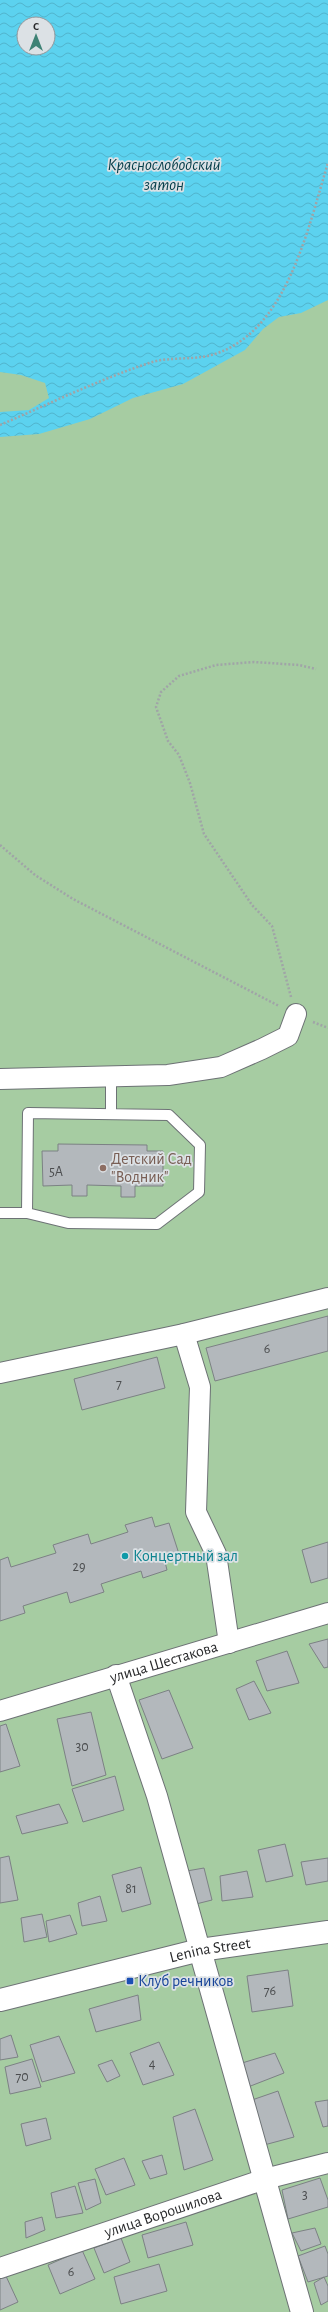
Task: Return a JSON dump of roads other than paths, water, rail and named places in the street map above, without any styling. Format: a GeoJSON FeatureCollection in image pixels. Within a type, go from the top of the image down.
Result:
{"type":"FeatureCollection","features":[{"type":"Feature","properties":{"kind":"street"},"geometry":{"type":"LineString","coordinates":[[0,1079],[168,1075],[221,1067],[288,1036],[296,1014]]}},
{"type":"Feature","properties":{"kind":"street"},"geometry":{"type":"LineString","coordinates":[[0,1373],[184,1334],[328,1298]]}},
{"type":"Feature","properties":{"kind":"street"},"geometry":{"type":"LineString","coordinates":[[184,1334],[200,1387],[196,1512],[216,1554],[228,1643]]}},
{"type":"Feature","properties":{"kind":"street","name":"улица Шестакова"},"geometry":{"type":"LineString","coordinates":[[0,1711],[328,1613]]}},
{"type":"Feature","properties":{"kind":"street"},"geometry":{"type":"LineString","coordinates":[[116,1676],[158,1796],[302,2312]]}},
{"type":"Feature","properties":{"kind":"street","name":"Lenina Street"},"geometry":{"type":"LineString","coordinates":[[0,2000],[200,1950],[328,1932]]}},
{"type":"Feature","properties":{"kind":"street","name":"улица Ворошилова"},"geometry":{"type":"LineString","coordinates":[[0,2268],[265,2179],[328,2163]]}},
{"type":"Feature","properties":{"kind":"lane"},"geometry":{"type":"LineString","coordinates":[[110,1114],[111,1076]]}},
{"type":"Feature","properties":{"kind":"lane"},"geometry":{"type":"LineString","coordinates":[[0,1213],[28,1213],[68,1223],[157,1224],[199,1192],[200,1145],[169,1115],[28,1113],[28,1213]]}},
{"type":"Feature","properties":{"kind":"water","name":"Краснослободский затон"},"geometry":{"type":"Polygon","coordinates":[[[0,0],[328,0],[328,300],[301,313],[279,317],[263,329],[245,350],[183,384],[133,398],[90,419],[39,434],[0,437],[0,412],[29,410],[49,398],[45,383],[21,375],[0,372],[0,0]]]}},
{"type":"Feature","properties":{"kind":"place","name":"Детский Сад \"Водник\""},"geometry":{"type":"Point","coordinates":[103,1168]}},
{"type":"Feature","properties":{"kind":"place","name":"Концертный зал"},"geometry":{"type":"Point","coordinates":[125,1556]}},
{"type":"Feature","properties":{"kind":"place","name":"Клуб речников"},"geometry":{"type":"Point","coordinates":[130,1981]}}]}
